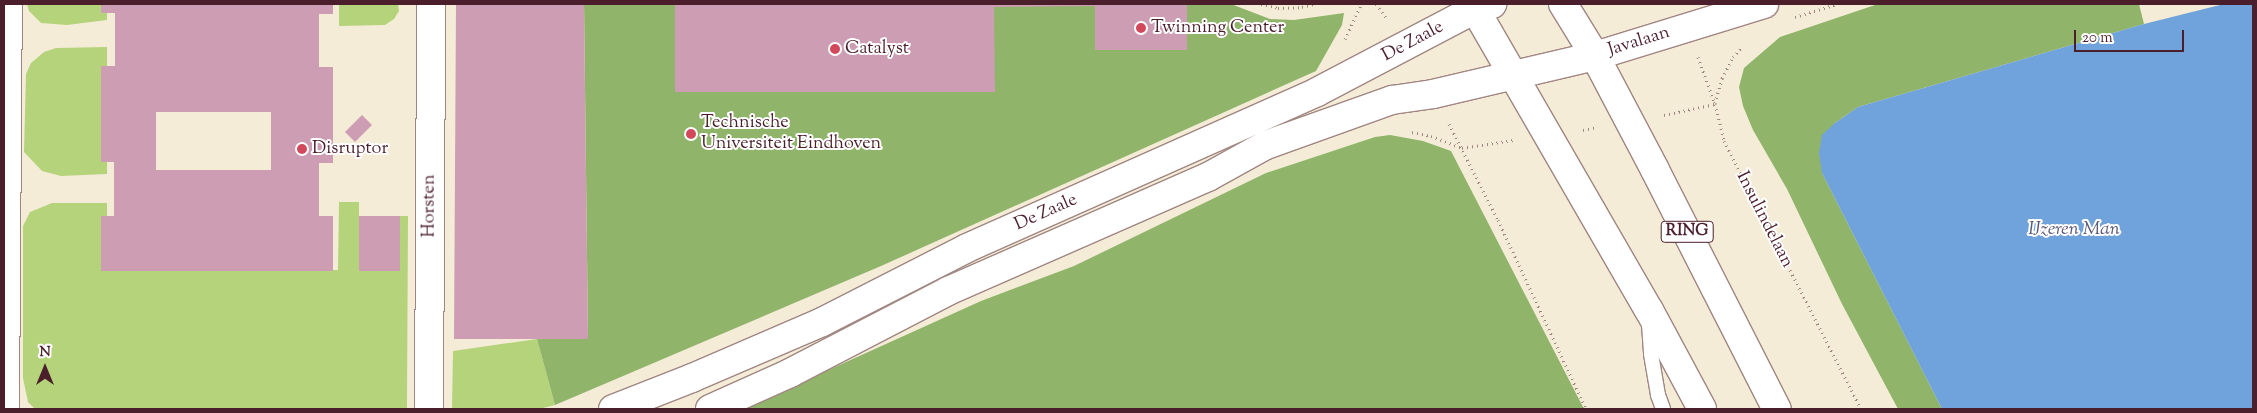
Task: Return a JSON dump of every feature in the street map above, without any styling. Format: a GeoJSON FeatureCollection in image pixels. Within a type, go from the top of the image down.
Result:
{"type":"FeatureCollection","features":[{"type":"Feature","properties":{"kind":"street"},"geometry":{"type":"LineString","coordinates":[[5,409],[8,4]]}},
{"type":"Feature","properties":{"kind":"street","name":"Horsten"},"geometry":{"type":"LineString","coordinates":[[429,409],[430,4]]}},
{"type":"Feature","properties":{"kind":"street","name":"RING"},"geometry":{"type":"LineString","coordinates":[[1563,4],[1630,122],[1777,409]]}},
{"type":"Feature","properties":{"kind":"street","name":"Javalaan"},"geometry":{"type":"LineString","coordinates":[[1512,76],[1594,56],[1764,4]]}},
{"type":"Feature","properties":{"kind":"street"},"geometry":{"type":"LineString","coordinates":[[1480,6],[1512,76],[1649,310],[1702,409]]}},
{"type":"Feature","properties":{"kind":"street","name":"De Zaale"},"geometry":{"type":"LineString","coordinates":[[613,409],[692,378],[822,322],[967,248],[1317,92],[1480,6]]}},
{"type":"Feature","properties":{"kind":"street","name":"De Zaale"},"geometry":{"type":"LineString","coordinates":[[710,409],[790,373],[948,291],[1208,177],[1266,145],[1392,100],[1433,94],[1512,76]]}},
{"type":"Feature","properties":{"kind":"lane"},"geometry":{"type":"LineString","coordinates":[[1649,310],[1650,354],[1658,395],[1663,409]]}},
{"type":"Feature","properties":{"kind":"path"},"geometry":{"type":"LineString","coordinates":[[1260,4],[1278,8],[1302,7],[1314,4]]}},
{"type":"Feature","properties":{"kind":"path","name":"Insulindelaan"},"geometry":{"type":"LineString","coordinates":[[1682,28],[1702,65],[1715,104],[1724,141],[1861,409]]}},
{"type":"Feature","properties":{"kind":"path"},"geometry":{"type":"LineString","coordinates":[[1586,409],[1462,148],[1630,122],[1715,104]]}},
{"type":"Feature","properties":{"kind":"green space"},"geometry":{"type":"Polygon","coordinates":[[[27,4],[107,4],[107,20],[67,25],[41,23],[29,11],[27,4]]]}},
{"type":"Feature","properties":{"kind":"green space"},"geometry":{"type":"Polygon","coordinates":[[[339,4],[398,4],[399,11],[394,19],[385,25],[339,26],[339,4]]]}},
{"type":"Feature","properties":{"kind":"green space"},"geometry":{"type":"Polygon","coordinates":[[[584,4],[1095,4],[1095,50],[1187,50],[1187,4],[1231,4],[1270,19],[1294,20],[1344,13],[1342,25],[1316,71],[881,266],[555,405],[537,339],[588,339],[584,4]]]}},
{"type":"Feature","properties":{"kind":"green space"},"geometry":{"type":"Polygon","coordinates":[[[1878,4],[2139,4],[2144,24],[1858,107],[1835,123],[1822,173],[1942,409],[1898,409],[1842,304],[1787,189],[1753,130],[1743,106],[1739,87],[1744,68],[1780,37],[1878,4]]]}},
{"type":"Feature","properties":{"kind":"green space"},"geometry":{"type":"Polygon","coordinates":[[[107,47],[107,174],[61,176],[42,171],[24,152],[26,74],[31,63],[44,52],[56,48],[107,47]]]}},
{"type":"Feature","properties":{"kind":"green space"},"geometry":{"type":"Polygon","coordinates":[[[1390,135],[1423,141],[1451,151],[1584,409],[742,409],[981,301],[1074,266],[1266,173],[1375,137],[1390,135]]]}},
{"type":"Feature","properties":{"kind":"green space"},"geometry":{"type":"Polygon","coordinates":[[[339,202],[359,202],[359,271],[400,271],[400,216],[408,216],[407,409],[35,409],[28,402],[23,378],[23,226],[30,212],[52,203],[107,203],[107,269],[338,270],[339,202]]]}},
{"type":"Feature","properties":{"kind":"green space"},"geometry":{"type":"Polygon","coordinates":[[[537,339],[555,405],[539,409],[452,409],[453,351],[537,339]]]}},
{"type":"Feature","properties":{"kind":"water","name":"IJzeren Man"},"geometry":{"type":"Polygon","coordinates":[[[2224,4],[2253,4],[2253,409],[1942,409],[1822,173],[1819,153],[1822,135],[1858,107],[2144,24],[2224,4]]]}},
{"type":"Feature","properties":{"kind":"building","name":"Disruptor"},"geometry":{"type":"Polygon","coordinates":[[[101,4],[333,4],[333,14],[319,14],[319,67],[333,67],[333,163],[319,163],[319,216],[333,216],[333,271],[101,271],[101,216],[114,216],[114,162],[101,162],[101,66],[115,66],[115,13],[101,13],[101,4]],[[156,112],[156,170],[271,170],[271,112],[156,112]]]}},
{"type":"Feature","properties":{"kind":"building"},"geometry":{"type":"Polygon","coordinates":[[[456,4],[584,4],[588,339],[454,339],[456,4]]]}},
{"type":"Feature","properties":{"kind":"building","name":"Catalyst"},"geometry":{"type":"Polygon","coordinates":[[[675,4],[1187,4],[1187,50],[1095,50],[1095,6],[994,7],[995,92],[675,92],[675,4]]]}},
{"type":"Feature","properties":{"kind":"building"},"geometry":{"type":"Polygon","coordinates":[[[362,115],[372,125],[355,142],[345,132],[362,115]]]}},
{"type":"Feature","properties":{"kind":"building"},"geometry":{"type":"Polygon","coordinates":[[[359,216],[400,216],[400,271],[359,271],[359,216]]]}},
{"type":"Feature","properties":{"kind":"place","name":"Twinning Center"},"geometry":{"type":"Point","coordinates":[1141,28]}},
{"type":"Feature","properties":{"kind":"place","name":"Catalyst"},"geometry":{"type":"Point","coordinates":[835,49]}},
{"type":"Feature","properties":{"kind":"place","name":"Technische Universiteit Eindhoven"},"geometry":{"type":"Point","coordinates":[691,134]}},
{"type":"Feature","properties":{"kind":"place","name":"Disruptor"},"geometry":{"type":"Point","coordinates":[302,149]}}]}
